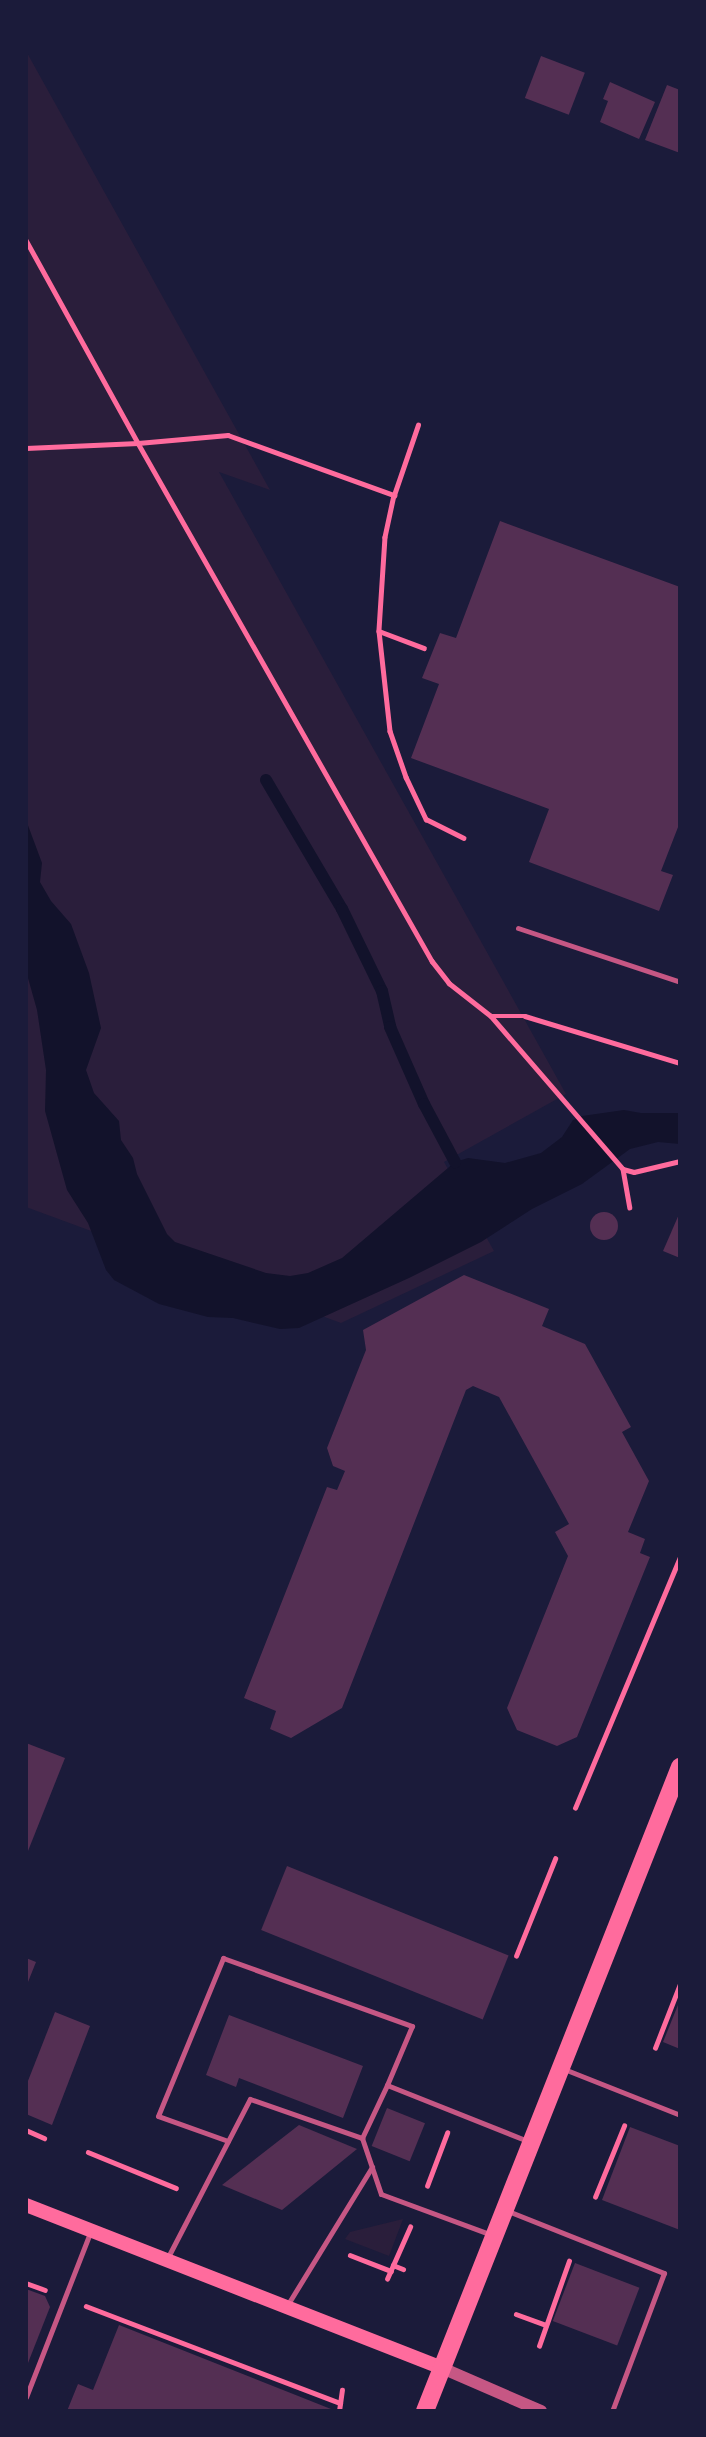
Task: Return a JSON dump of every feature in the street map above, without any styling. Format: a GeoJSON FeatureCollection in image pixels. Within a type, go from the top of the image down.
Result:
{"type":"FeatureCollection","features":[{"type":"Feature","properties":{"kind":"main road"},"geometry":{"type":"LineString","coordinates":[[425,2411],[680,1767]]}},
{"type":"Feature","properties":{"kind":"main road"},"geometry":{"type":"LineString","coordinates":[[26,2205],[442,2368]]}},
{"type":"Feature","properties":{"kind":"street"},"geometry":{"type":"LineString","coordinates":[[442,2368],[541,2411]]}},
{"type":"Feature","properties":{"kind":"lane"},"geometry":{"type":"LineString","coordinates":[[518,928],[680,982]]}},
{"type":"Feature","properties":{"kind":"lane"},"geometry":{"type":"LineString","coordinates":[[228,2141],[158,2116],[223,1958],[412,2026],[362,2138],[381,2194],[495,2236]]}},
{"type":"Feature","properties":{"kind":"lane"},"geometry":{"type":"LineString","coordinates":[[561,2068],[680,2115]]}},
{"type":"Feature","properties":{"kind":"lane"},"geometry":{"type":"LineString","coordinates":[[387,2085],[532,2142]]}},
{"type":"Feature","properties":{"kind":"lane"},"geometry":{"type":"LineString","coordinates":[[166,2260],[250,2099],[362,2138]]}},
{"type":"Feature","properties":{"kind":"lane"},"geometry":{"type":"LineString","coordinates":[[286,2307],[372,2166]]}},
{"type":"Feature","properties":{"kind":"lane"},"geometry":{"type":"LineString","coordinates":[[505,2210],[664,2273],[612,2411]]}},
{"type":"Feature","properties":{"kind":"lane"},"geometry":{"type":"LineString","coordinates":[[26,2397],[92,2230]]}},
{"type":"Feature","properties":{"kind":"path"},"geometry":{"type":"LineString","coordinates":[[26,240],[432,961],[449,983],[491,1016],[623,1169],[631,1207]]}},
{"type":"Feature","properties":{"kind":"path"},"geometry":{"type":"LineString","coordinates":[[418,425],[394,495],[385,537],[379,631],[390,731],[406,777],[426,819],[464,838]]}},
{"type":"Feature","properties":{"kind":"path"},"geometry":{"type":"LineString","coordinates":[[26,448],[138,443],[228,435],[394,495]]}},
{"type":"Feature","properties":{"kind":"path"},"geometry":{"type":"LineString","coordinates":[[379,631],[424,648]]}},
{"type":"Feature","properties":{"kind":"path"},"geometry":{"type":"LineString","coordinates":[[491,1016],[525,1016],[680,1063]]}},
{"type":"Feature","properties":{"kind":"path"},"geometry":{"type":"LineString","coordinates":[[623,1169],[634,1172],[680,1161]]}},
{"type":"Feature","properties":{"kind":"path"},"geometry":{"type":"LineString","coordinates":[[575,1808],[680,1557]]}},
{"type":"Feature","properties":{"kind":"path"},"geometry":{"type":"LineString","coordinates":[[516,1956],[555,1859]]}},
{"type":"Feature","properties":{"kind":"path"},"geometry":{"type":"LineString","coordinates":[[655,2048],[680,1984]]}},
{"type":"Feature","properties":{"kind":"path"},"geometry":{"type":"LineString","coordinates":[[427,2186],[450,2126]]}},
{"type":"Feature","properties":{"kind":"path"},"geometry":{"type":"LineString","coordinates":[[595,2197],[624,2126]]}},
{"type":"Feature","properties":{"kind":"path"},"geometry":{"type":"LineString","coordinates":[[26,2130],[44,2138]]}},
{"type":"Feature","properties":{"kind":"path"},"geometry":{"type":"LineString","coordinates":[[88,2152],[176,2188]]}},
{"type":"Feature","properties":{"kind":"path"},"geometry":{"type":"LineString","coordinates":[[387,2279],[410,2227]]}},
{"type":"Feature","properties":{"kind":"path"},"geometry":{"type":"LineString","coordinates":[[350,2255],[403,2269]]}},
{"type":"Feature","properties":{"kind":"path"},"geometry":{"type":"LineString","coordinates":[[539,2346],[569,2261]]}},
{"type":"Feature","properties":{"kind":"path"},"geometry":{"type":"LineString","coordinates":[[26,2283],[340,2403]]}},
{"type":"Feature","properties":{"kind":"path"},"geometry":{"type":"LineString","coordinates":[[516,2314],[546,2325]]}},
{"type":"Feature","properties":{"kind":"path"},"geometry":{"type":"LineString","coordinates":[[339,2411],[342,2390]]}},
{"type":"Feature","properties":{"kind":"shaded area"},"geometry":{"type":"Polygon","coordinates":[[[26,51],[270,490],[219,472],[566,1094],[444,1162],[494,1251],[341,1323],[26,1207],[26,51]]]}},
{"type":"Feature","properties":{"kind":"shaded area"},"geometry":{"type":"Polygon","coordinates":[[[26,820],[42,863],[40,882],[51,901],[71,924],[89,973],[101,1028],[86,1070],[94,1093],[119,1121],[121,1140],[133,1158],[137,1174],[167,1234],[175,1242],[266,1273],[290,1276],[308,1273],[342,1258],[455,1162],[468,1158],[505,1163],[541,1153],[562,1137],[573,1120],[582,1116],[624,1110],[680,1113],[680,1144],[658,1142],[630,1149],[582,1184],[532,1209],[481,1242],[299,1328],[280,1329],[233,1318],[208,1317],[159,1304],[114,1280],[106,1270],[88,1223],[67,1190],[45,1111],[46,1070],[37,1010],[26,971],[26,820]]]}},
{"type":"Feature","properties":{"kind":"shaded area"},"geometry":{"type":"Polygon","coordinates":[[[403,2219],[389,2256],[345,2239],[350,2232],[403,2219]]]}},
{"type":"Feature","properties":{"kind":"building"},"geometry":{"type":"Polygon","coordinates":[[[541,56],[585,73],[569,115],[525,98],[541,56]]]}},
{"type":"Feature","properties":{"kind":"building"},"geometry":{"type":"Polygon","coordinates":[[[610,82],[655,102],[639,139],[600,122],[608,101],[603,99],[610,82]]]}},
{"type":"Feature","properties":{"kind":"building"},"geometry":{"type":"Polygon","coordinates":[[[667,85],[680,90],[680,153],[645,140],[667,85]]]}},
{"type":"Feature","properties":{"kind":"building"},"geometry":{"type":"Polygon","coordinates":[[[500,521],[680,587],[680,822],[661,871],[673,875],[659,911],[529,862],[549,809],[411,758],[439,684],[422,678],[440,633],[456,638],[500,521]]]}},
{"type":"Feature","properties":{"kind":"building"},"geometry":{"type":"Polygon","coordinates":[[[604,1212],[614,1216],[618,1226],[614,1236],[604,1240],[594,1236],[590,1226],[594,1216],[604,1212]]]}},
{"type":"Feature","properties":{"kind":"building"},"geometry":{"type":"Polygon","coordinates":[[[680,1212],[680,1258],[663,1251],[680,1212]]]}},
{"type":"Feature","properties":{"kind":"building"},"geometry":{"type":"Polygon","coordinates":[[[464,1275],[549,1309],[542,1326],[585,1344],[631,1427],[622,1432],[649,1481],[628,1532],[645,1539],[640,1553],[650,1557],[577,1737],[557,1746],[517,1730],[507,1708],[568,1556],[555,1532],[569,1524],[499,1397],[473,1386],[466,1390],[342,1708],[291,1738],[270,1729],[276,1711],[244,1698],[327,1487],[337,1490],[345,1471],[333,1466],[327,1448],[366,1350],[363,1330],[464,1275]]]}},
{"type":"Feature","properties":{"kind":"building"},"geometry":{"type":"Polygon","coordinates":[[[26,1743],[65,1758],[26,1856],[26,1743]]]}},
{"type":"Feature","properties":{"kind":"building"},"geometry":{"type":"Polygon","coordinates":[[[287,1866],[509,1956],[483,2020],[261,1930],[287,1866]]]}},
{"type":"Feature","properties":{"kind":"building"},"geometry":{"type":"Polygon","coordinates":[[[26,1958],[36,1962],[26,1987],[26,1958]]]}},
{"type":"Feature","properties":{"kind":"building"},"geometry":{"type":"Polygon","coordinates":[[[680,2000],[680,2049],[663,2042],[680,2000]]]}},
{"type":"Feature","properties":{"kind":"building"},"geometry":{"type":"Polygon","coordinates":[[[55,2012],[90,2026],[52,2125],[26,2114],[26,2086],[55,2012]]]}},
{"type":"Feature","properties":{"kind":"building"},"geometry":{"type":"Polygon","coordinates":[[[229,2015],[363,2066],[343,2118],[239,2078],[236,2087],[206,2075],[229,2015]]]}},
{"type":"Feature","properties":{"kind":"building"},"geometry":{"type":"Polygon","coordinates":[[[387,2108],[425,2123],[410,2161],[372,2146],[387,2108]]]}},
{"type":"Feature","properties":{"kind":"building"},"geometry":{"type":"Polygon","coordinates":[[[299,2125],[357,2149],[282,2210],[222,2185],[299,2125]]]}},
{"type":"Feature","properties":{"kind":"building"},"geometry":{"type":"Polygon","coordinates":[[[630,2127],[680,2146],[680,2230],[602,2200],[630,2127]]]}},
{"type":"Feature","properties":{"kind":"building"},"geometry":{"type":"Polygon","coordinates":[[[575,2263],[639,2288],[617,2346],[553,2321],[575,2263]]]}},
{"type":"Feature","properties":{"kind":"building"},"geometry":{"type":"Polygon","coordinates":[[[26,2289],[45,2296],[50,2307],[26,2368],[26,2289]]]}},
{"type":"Feature","properties":{"kind":"building"},"geometry":{"type":"Polygon","coordinates":[[[119,2325],[336,2411],[67,2411],[78,2384],[93,2390],[119,2325]]]}},
{"type":"Feature","properties":{"kind":"waterway"},"geometry":{"type":"LineString","coordinates":[[266,780],[342,909],[382,991],[390,1027],[424,1104],[455,1162]]}}]}
